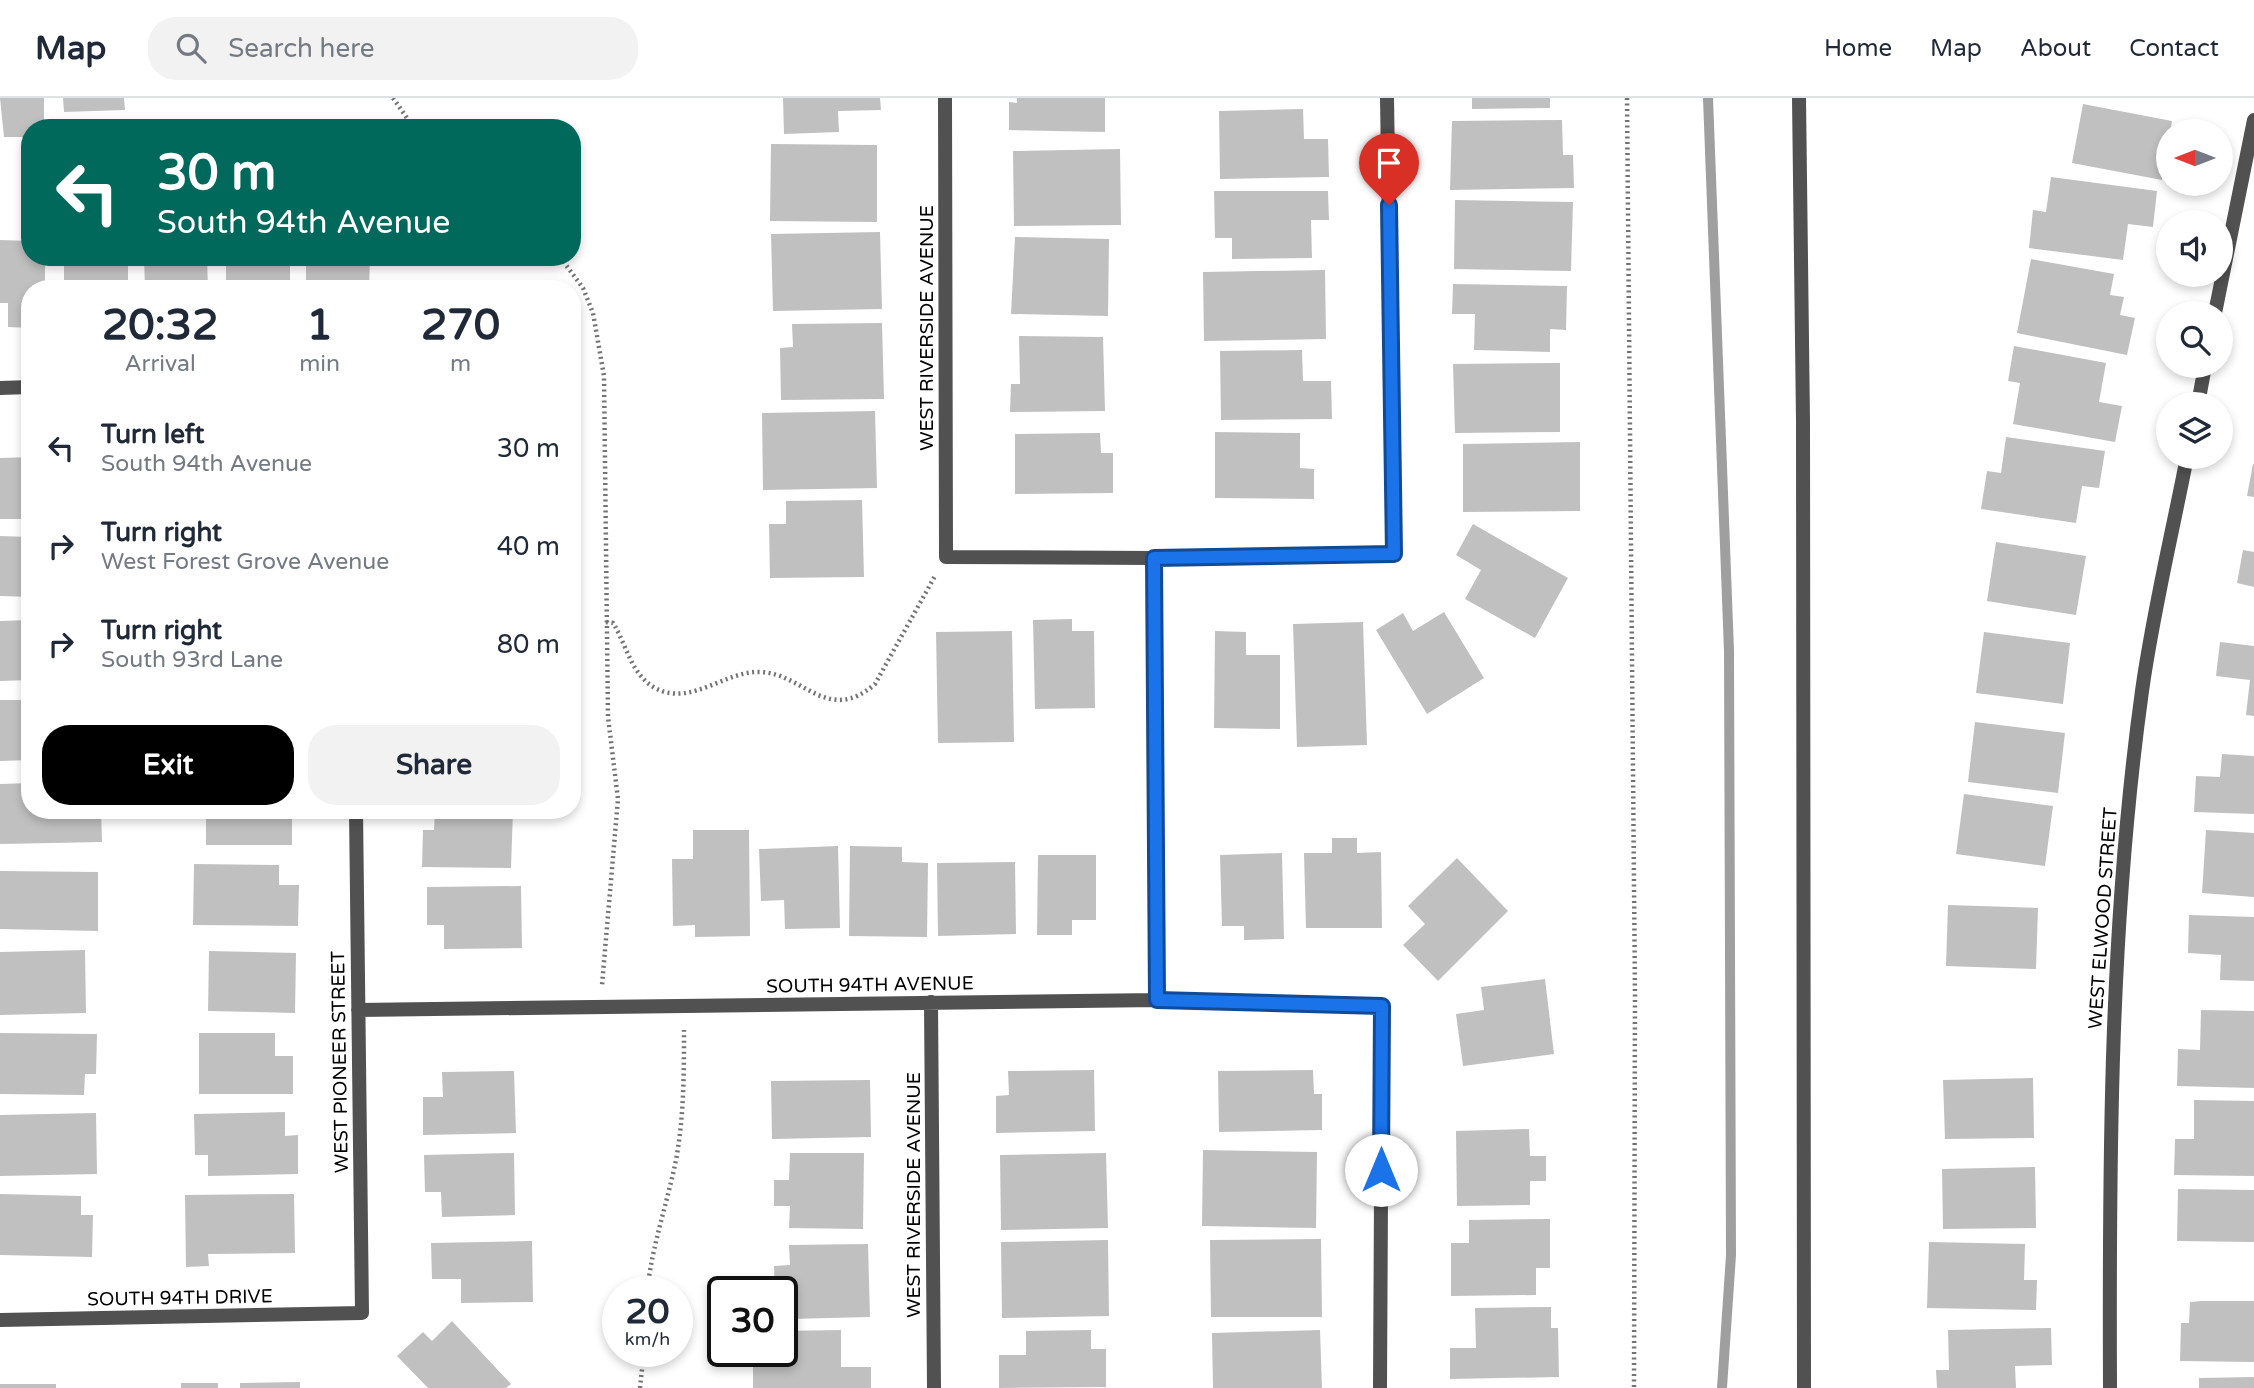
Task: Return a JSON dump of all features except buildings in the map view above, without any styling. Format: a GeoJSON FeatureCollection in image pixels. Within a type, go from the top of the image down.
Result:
{"type":"FeatureCollection","features":[{"type":"Feature","properties":{"kind":"street","name":"WEST RIVERSIDE AVENUE"},"geometry":{"type":"LineString","coordinates":[[945,98],[946,557]]}},
{"type":"Feature","properties":{"kind":"street"},"geometry":{"type":"LineString","coordinates":[[946,557],[1154,558],[1394,554],[1387,98]]}},
{"type":"Feature","properties":{"kind":"street"},"geometry":{"type":"LineString","coordinates":[[1799,98],[1803,421],[1804,1388]]}},
{"type":"Feature","properties":{"kind":"street"},"geometry":{"type":"LineString","coordinates":[[2217,301],[2253,120]]}},
{"type":"Feature","properties":{"kind":"street"},"geometry":{"type":"LineString","coordinates":[[0,388],[21,387]]}},
{"type":"Feature","properties":{"kind":"street","name":"WEST ELWOOD STREET"},"geometry":{"type":"LineString","coordinates":[[2110,1388],[2112,1016],[2126,838],[2142,689],[2185,469]]}},
{"type":"Feature","properties":{"kind":"street"},"geometry":{"type":"LineString","coordinates":[[1154,558],[1157,1000]]}},
{"type":"Feature","properties":{"kind":"street","name":"WEST PIONEER STREET"},"geometry":{"type":"LineString","coordinates":[[356,819],[362,1313]]}},
{"type":"Feature","properties":{"kind":"street","name":"SOUTH 94TH AVENUE"},"geometry":{"type":"LineString","coordinates":[[358,1010],[1157,1000],[1382,1006],[1380,1388]]}},
{"type":"Feature","properties":{"kind":"street","name":"WEST RIVERSIDE AVENUE"},"geometry":{"type":"LineString","coordinates":[[931,1002],[934,1388]]}},
{"type":"Feature","properties":{"kind":"street","name":"SOUTH 94TH DRIVE"},"geometry":{"type":"LineString","coordinates":[[0,1320],[362,1313]]}},
{"type":"Feature","properties":{"kind":"path"},"geometry":{"type":"LineString","coordinates":[[393,98],[408,119]]}},
{"type":"Feature","properties":{"kind":"path"},"geometry":{"type":"LineString","coordinates":[[1627,98],[1635,995],[1634,1388]]}},
{"type":"Feature","properties":{"kind":"path"},"geometry":{"type":"LineString","coordinates":[[581,285],[601,347],[604,376],[610,754],[618,799],[601,1006]]}},
{"type":"Feature","properties":{"kind":"path"},"geometry":{"type":"LineString","coordinates":[[606,622],[613,623],[638,673],[654,687],[668,693],[688,692],[748,673],[762,672],[827,698],[839,700],[861,696],[875,684],[887,666],[946,557]]}},
{"type":"Feature","properties":{"kind":"path"},"geometry":{"type":"LineString","coordinates":[[650,1276],[658,1225],[676,1161],[681,1123],[684,1005]]}},
{"type":"Feature","properties":{"kind":"path"},"geometry":{"type":"LineString","coordinates":[[640,1388],[642,1367]]}},
{"type":"Feature","properties":{"kind":"waterway"},"geometry":{"type":"LineString","coordinates":[[1708,98],[1729,651],[1731,1255],[1722,1388]]}},
{"type":"Feature","properties":{"kind":"route"},"geometry":{"type":"LineString","coordinates":[[1381,1170],[1382,1006],[1157,1000],[1154,558],[1394,554],[1389,205]]}}]}
